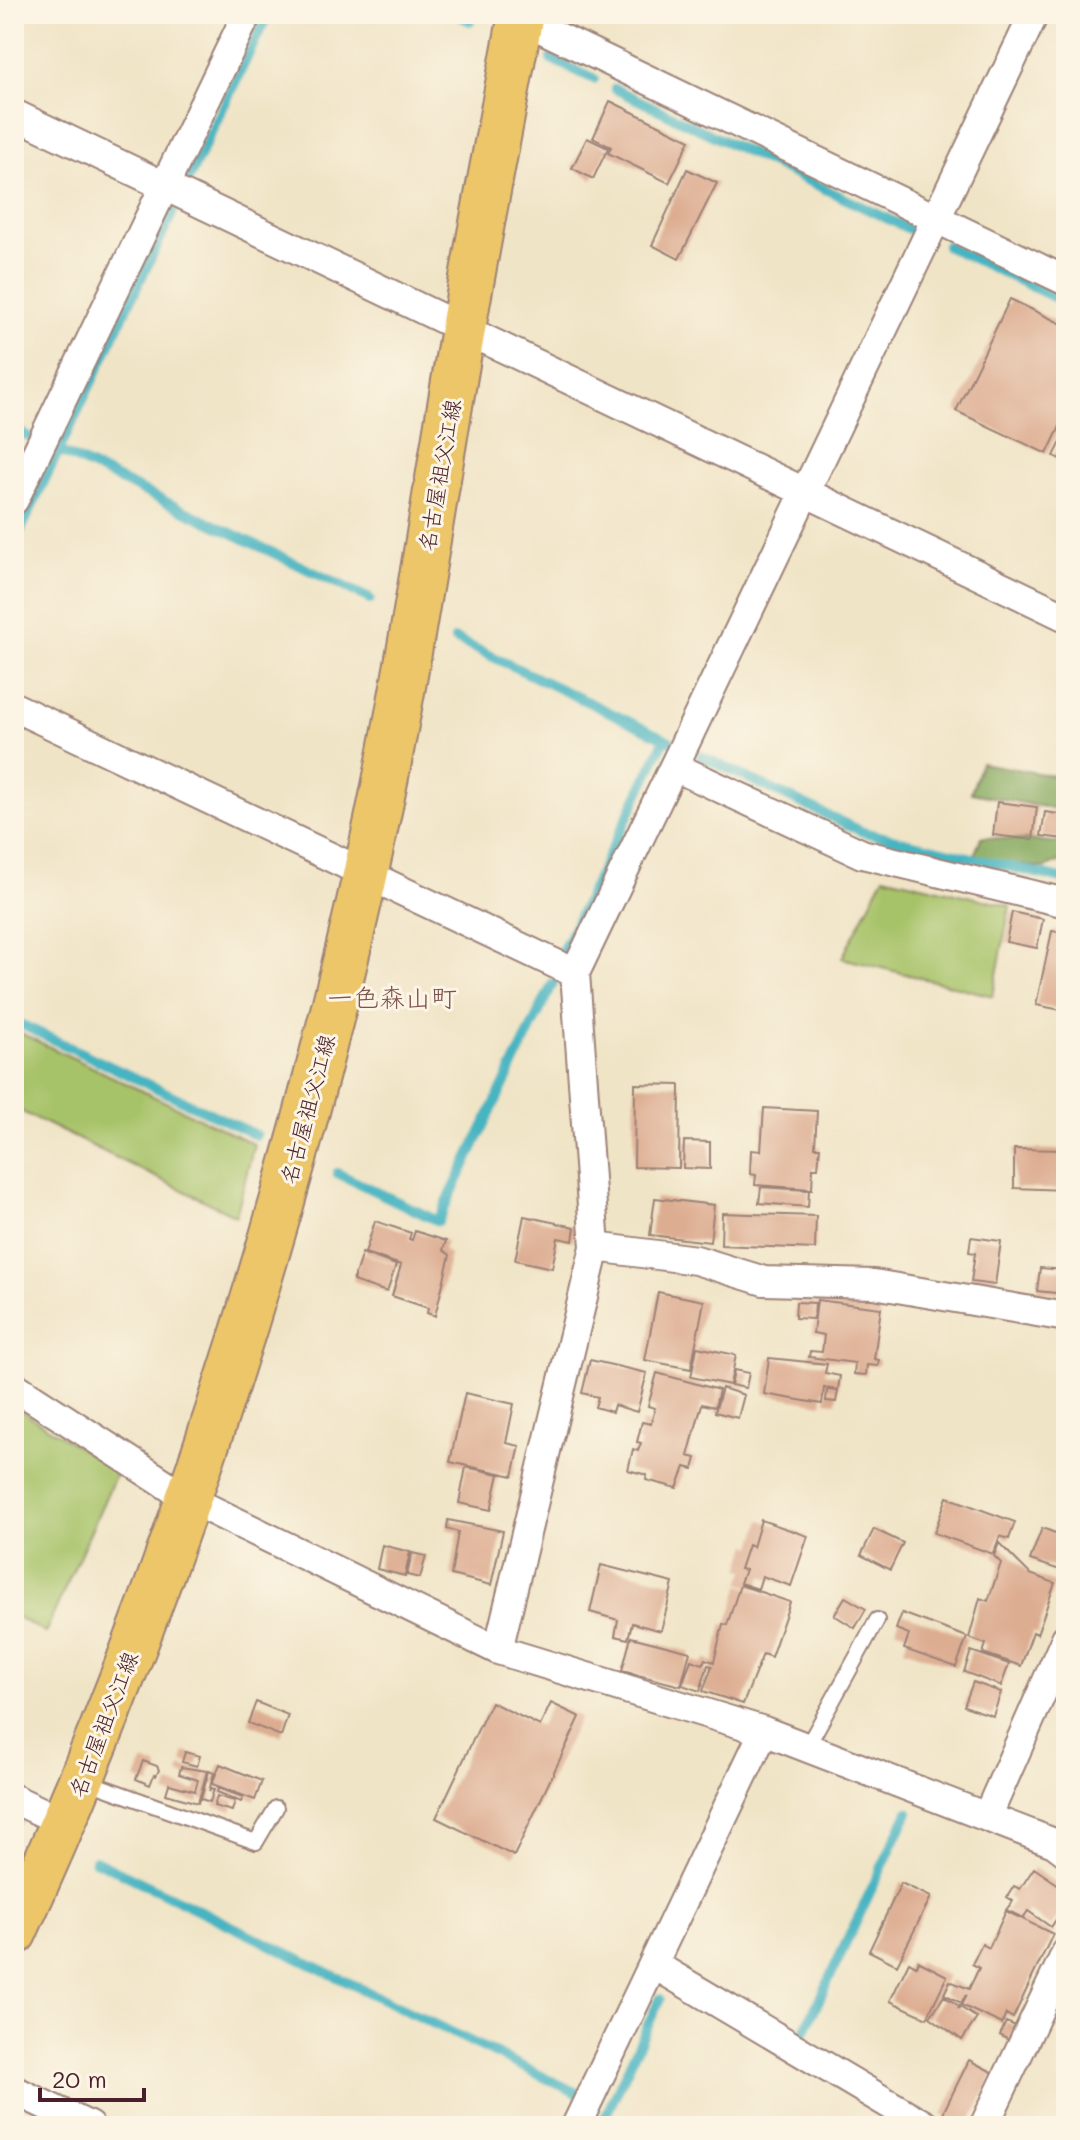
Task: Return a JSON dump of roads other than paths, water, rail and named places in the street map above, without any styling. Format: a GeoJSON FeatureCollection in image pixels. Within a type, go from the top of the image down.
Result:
{"type":"FeatureCollection","features":[{"type":"Feature","properties":{"kind":"main road","name":"名古屋祖父江線"},"geometry":{"type":"LineString","coordinates":[[14,1933],[65,1823],[187,1498],[285,1191],[334,1005],[396,727],[517,15]]}},
{"type":"Feature","properties":{"kind":"street"},"geometry":{"type":"LineString","coordinates":[[14,500],[247,14]]}},
{"type":"Feature","properties":{"kind":"street"},"geometry":{"type":"LineString","coordinates":[[498,1650],[595,1247],[575,973],[1034,14]]}},
{"type":"Feature","properties":{"kind":"street"},"geometry":{"type":"LineString","coordinates":[[517,15],[1066,281]]}},
{"type":"Feature","properties":{"kind":"street"},"geometry":{"type":"LineString","coordinates":[[14,114],[1066,617]]}},
{"type":"Feature","properties":{"kind":"street"},"geometry":{"type":"LineString","coordinates":[[14,707],[575,973]]}},
{"type":"Feature","properties":{"kind":"street"},"geometry":{"type":"LineString","coordinates":[[675,767],[862,854],[1066,903]]}},
{"type":"Feature","properties":{"kind":"street"},"geometry":{"type":"LineString","coordinates":[[595,1247],[696,1260],[764,1281],[874,1284],[1066,1317]]}},
{"type":"Feature","properties":{"kind":"street"},"geometry":{"type":"LineString","coordinates":[[14,1386],[187,1498],[498,1650],[764,1731],[1054,1843],[1066,1852]]}},
{"type":"Feature","properties":{"kind":"street"},"geometry":{"type":"LineString","coordinates":[[987,1817],[1066,1638]]}},
{"type":"Feature","properties":{"kind":"street"},"geometry":{"type":"LineString","coordinates":[[576,2126],[764,1731]]}},
{"type":"Feature","properties":{"kind":"street"},"geometry":{"type":"LineString","coordinates":[[14,1799],[65,1823]]}},
{"type":"Feature","properties":{"kind":"street"},"geometry":{"type":"LineString","coordinates":[[984,2126],[1066,1953]]}},
{"type":"Feature","properties":{"kind":"street"},"geometry":{"type":"LineString","coordinates":[[653,1964],[926,2126]]}},
{"type":"Feature","properties":{"kind":"street"},"geometry":{"type":"LineString","coordinates":[[14,2090],[89,2126]]}},
{"type":"Feature","properties":{"kind":"lane"},"geometry":{"type":"LineString","coordinates":[[807,1747],[877,1620]]}},
{"type":"Feature","properties":{"kind":"lane"},"geometry":{"type":"LineString","coordinates":[[82,1779],[256,1842],[276,1808]]}},
{"type":"Feature","properties":{"kind":"waterway"},"geometry":{"type":"LineString","coordinates":[[189,178],[268,14]]}},
{"type":"Feature","properties":{"kind":"waterway"},"geometry":{"type":"LineString","coordinates":[[456,14],[470,21]]}},
{"type":"Feature","properties":{"kind":"waterway"},"geometry":{"type":"LineString","coordinates":[[551,59],[594,79]]}},
{"type":"Feature","properties":{"kind":"waterway"},"geometry":{"type":"LineString","coordinates":[[615,89],[909,229]]}},
{"type":"Feature","properties":{"kind":"waterway"},"geometry":{"type":"LineString","coordinates":[[14,544],[173,212]]}},
{"type":"Feature","properties":{"kind":"waterway"},"geometry":{"type":"LineString","coordinates":[[947,246],[1066,303]]}},
{"type":"Feature","properties":{"kind":"waterway"},"geometry":{"type":"LineString","coordinates":[[14,429],[29,437]]}},
{"type":"Feature","properties":{"kind":"waterway"},"geometry":{"type":"LineString","coordinates":[[59,451],[370,599]]}},
{"type":"Feature","properties":{"kind":"waterway"},"geometry":{"type":"LineString","coordinates":[[455,639],[670,741]]}},
{"type":"Feature","properties":{"kind":"waterway"},"geometry":{"type":"LineString","coordinates":[[561,954],[665,739]]}},
{"type":"Feature","properties":{"kind":"waterway"},"geometry":{"type":"LineString","coordinates":[[701,756],[863,832],[1066,880]]}},
{"type":"Feature","properties":{"kind":"waterway"},"geometry":{"type":"LineString","coordinates":[[337,1173],[438,1221],[553,983]]}},
{"type":"Feature","properties":{"kind":"waterway"},"geometry":{"type":"LineString","coordinates":[[14,1021],[256,1135]]}},
{"type":"Feature","properties":{"kind":"waterway"},"geometry":{"type":"LineString","coordinates":[[794,2034],[801,2038],[908,1812]]}},
{"type":"Feature","properties":{"kind":"waterway"},"geometry":{"type":"LineString","coordinates":[[95,1860],[577,2093]]}},
{"type":"Feature","properties":{"kind":"waterway"},"geometry":{"type":"LineString","coordinates":[[601,2126],[660,1999]]}},
{"type":"Feature","properties":{"kind":"district","name":"一色森山町"},"geometry":{"type":"Point","coordinates":[392,997]}}]}
